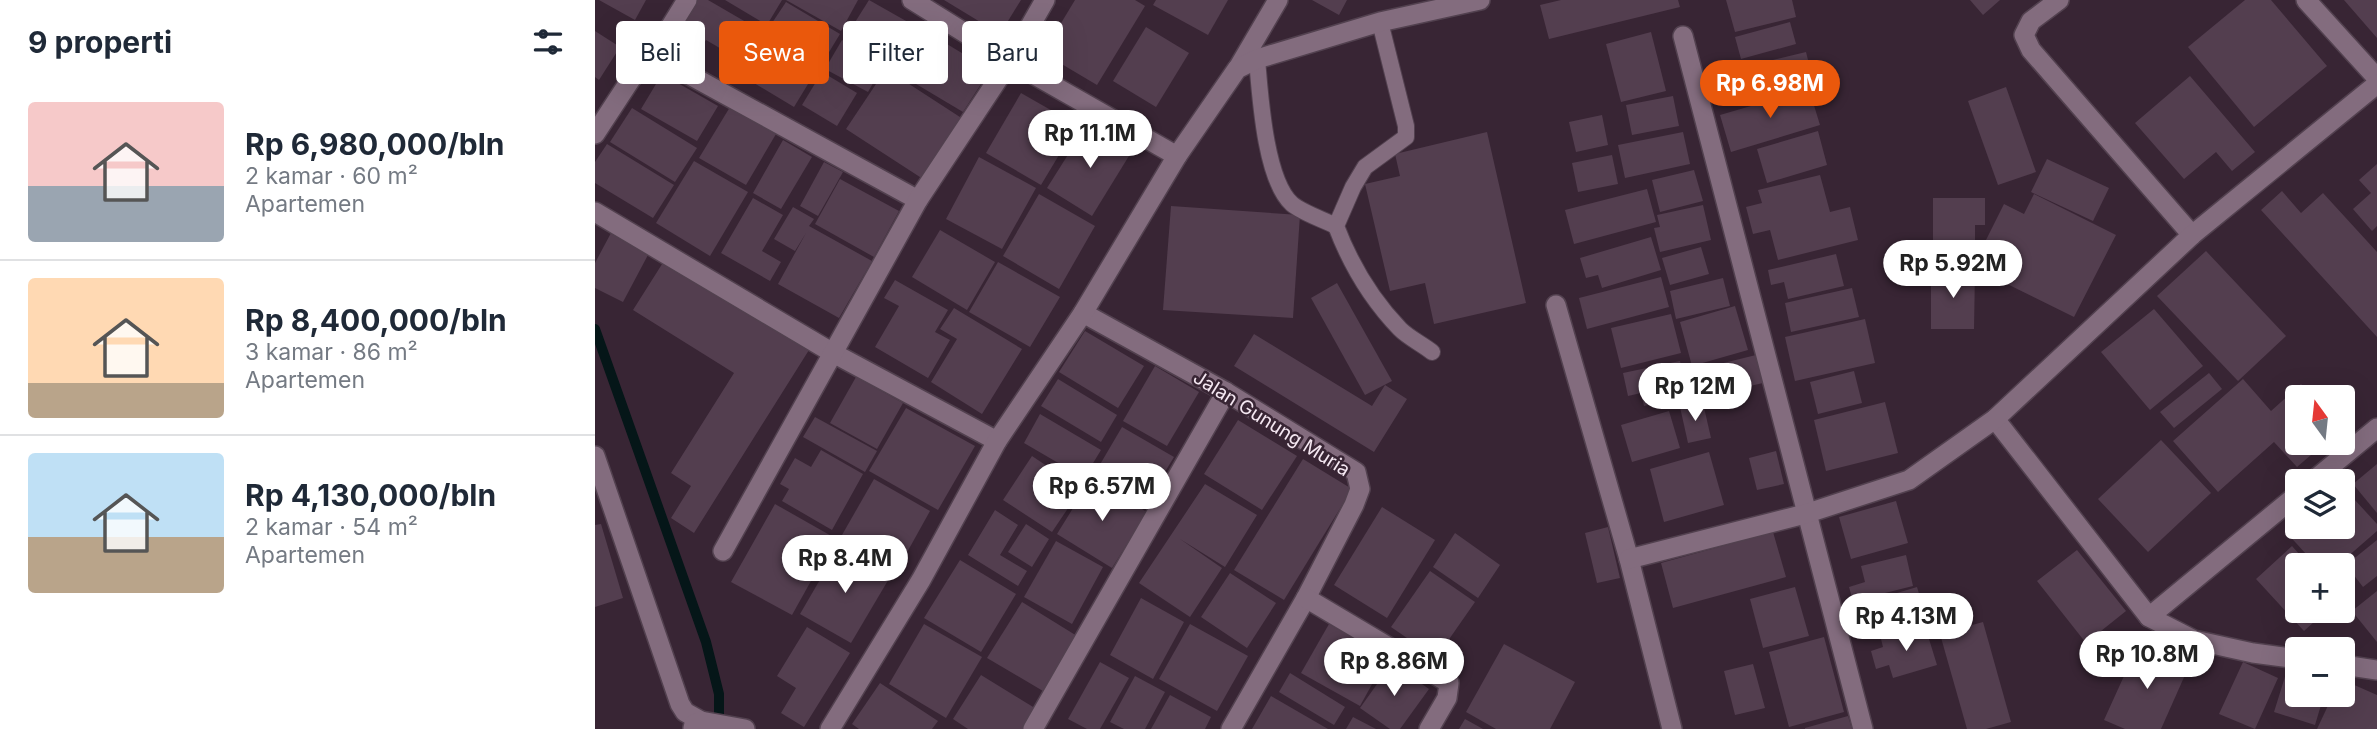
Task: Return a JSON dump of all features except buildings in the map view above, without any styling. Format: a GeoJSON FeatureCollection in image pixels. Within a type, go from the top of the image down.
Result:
{"type":"FeatureCollection","features":[{"type":"Feature","properties":{"kind":"street"},"geometry":{"type":"LineString","coordinates":[[674,21],[687,0]]}},
{"type":"Feature","properties":{"kind":"street"},"geometry":{"type":"LineString","coordinates":[[912,0],[962,31]]}},
{"type":"Feature","properties":{"kind":"street"},"geometry":{"type":"LineString","coordinates":[[1033,21],[1045,0]]}},
{"type":"Feature","properties":{"kind":"street"},"geometry":{"type":"LineString","coordinates":[[830,729],[921,580],[997,441],[1083,313],[1177,156],[1237,69],[1278,0]]}},
{"type":"Feature","properties":{"kind":"street"},"geometry":{"type":"LineString","coordinates":[[1237,69],[1257,59],[1380,22],[1480,0]]}},
{"type":"Feature","properties":{"kind":"street"},"geometry":{"type":"LineString","coordinates":[[2059,0],[2031,21],[2024,35],[2031,50],[2192,235]]}},
{"type":"Feature","properties":{"kind":"street"},"geometry":{"type":"LineString","coordinates":[[2306,0],[2377,78]]}},
{"type":"Feature","properties":{"kind":"street"},"geometry":{"type":"LineString","coordinates":[[1683,36],[1863,729]]}},
{"type":"Feature","properties":{"kind":"street"},"geometry":{"type":"LineString","coordinates":[[705,83],[918,200]]}},
{"type":"Feature","properties":{"kind":"street"},"geometry":{"type":"LineString","coordinates":[[595,134],[628,84]]}},
{"type":"Feature","properties":{"kind":"street"},"geometry":{"type":"LineString","coordinates":[[723,551],[918,200],[995,84]]}},
{"type":"Feature","properties":{"kind":"street"},"geometry":{"type":"LineString","coordinates":[[1050,84],[1177,156]]}},
{"type":"Feature","properties":{"kind":"street"},"geometry":{"type":"LineString","coordinates":[[1629,559],[1805,514],[1909,480],[1995,419],[2192,235],[2377,84]]}},
{"type":"Feature","properties":{"kind":"street"},"geometry":{"type":"LineString","coordinates":[[595,212],[833,353],[997,441]]}},
{"type":"Feature","properties":{"kind":"street"},"geometry":{"type":"LineString","coordinates":[[1556,305],[1629,559],[1672,729]]}},
{"type":"Feature","properties":{"kind":"street","name":"Jalan Gunung Muria"},"geometry":{"type":"LineString","coordinates":[[1083,313],[1226,392],[1356,472],[1360,489],[1306,598],[1231,729]]}},
{"type":"Feature","properties":{"kind":"street"},"geometry":{"type":"LineString","coordinates":[[1033,729],[1226,392]]}},
{"type":"Feature","properties":{"kind":"street"},"geometry":{"type":"LineString","coordinates":[[1995,419],[2149,617],[2195,640],[2285,657]]}},
{"type":"Feature","properties":{"kind":"street"},"geometry":{"type":"LineString","coordinates":[[2327,469],[2377,428]]}},
{"type":"Feature","properties":{"kind":"street"},"geometry":{"type":"LineString","coordinates":[[595,456],[680,704],[685,712],[700,724],[744,729]]}},
{"type":"Feature","properties":{"kind":"street"},"geometry":{"type":"LineString","coordinates":[[2149,617],[2285,505]]}},
{"type":"Feature","properties":{"kind":"street"},"geometry":{"type":"LineString","coordinates":[[1306,598],[1449,683],[1447,698],[1429,729]]}},
{"type":"Feature","properties":{"kind":"street"},"geometry":{"type":"LineString","coordinates":[[2355,667],[2377,670]]}},
{"type":"Feature","properties":{"kind":"lane"},"geometry":{"type":"LineString","coordinates":[[1335,226],[1365,167],[1406,137],[1406,126],[1380,22]]}},
{"type":"Feature","properties":{"kind":"lane"},"geometry":{"type":"LineString","coordinates":[[1257,59],[1262,110],[1273,172],[1292,204],[1335,226],[1346,252],[1371,293],[1401,330],[1432,352]]}},
{"type":"Feature","properties":{"kind":"waterway"},"geometry":{"type":"LineString","coordinates":[[595,329],[706,642],[719,694],[719,724]]}}]}
